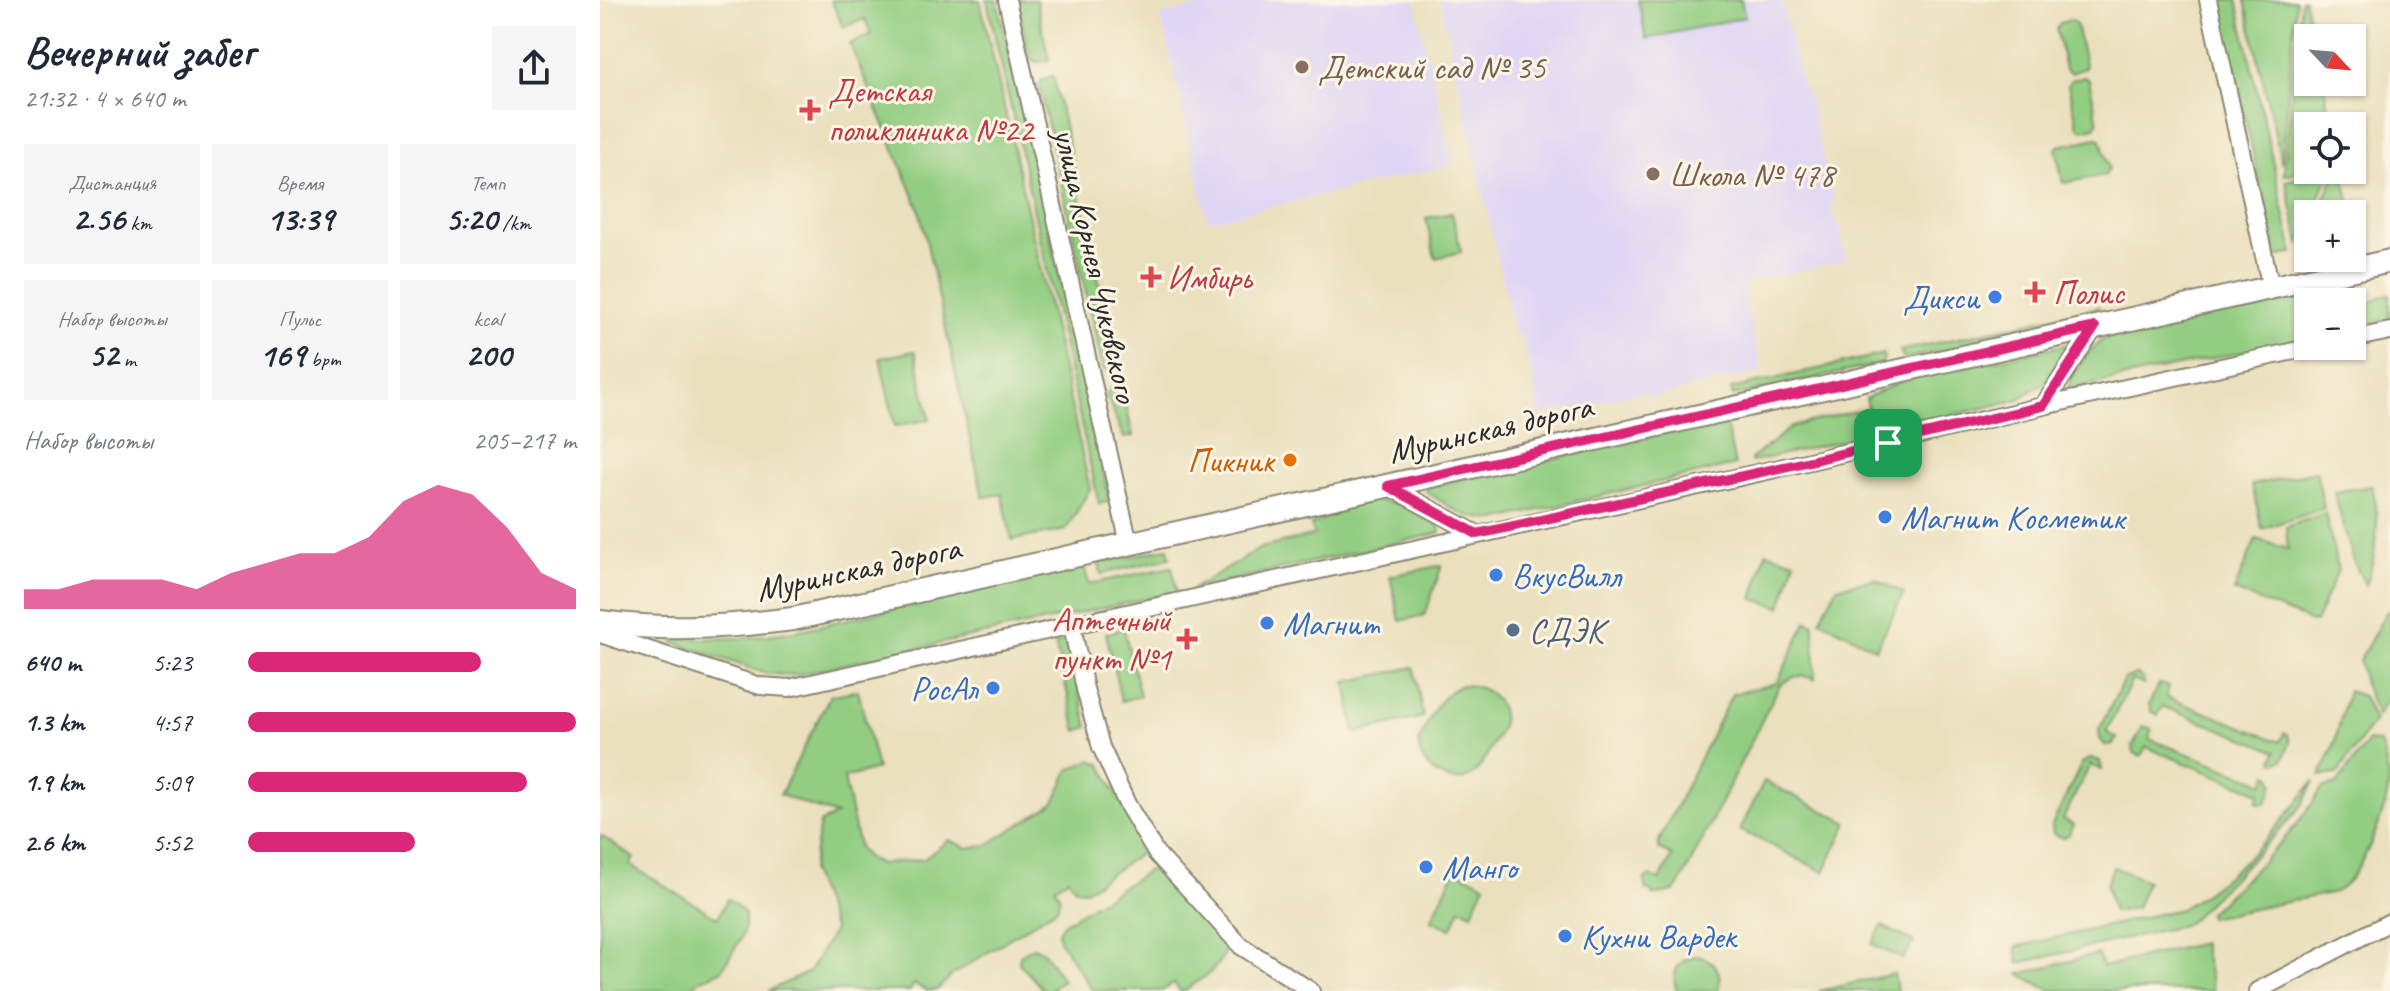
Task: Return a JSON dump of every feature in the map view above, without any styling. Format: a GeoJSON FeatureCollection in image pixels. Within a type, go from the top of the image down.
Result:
{"type":"FeatureCollection","features":[{"type":"Feature","properties":{"kind":"street","name":"улица Корнея Чуковского"},"geometry":{"type":"LineString","coordinates":[[1007,0],[1129,544]]}},
{"type":"Feature","properties":{"kind":"street"},"geometry":{"type":"LineString","coordinates":[[2208,0],[2271,288]]}},
{"type":"Feature","properties":{"kind":"street","name":"Муринская дорога"},"geometry":{"type":"LineString","coordinates":[[600,622],[734,627],[793,619],[2390,261]]}},
{"type":"Feature","properties":{"kind":"street"},"geometry":{"type":"LineString","coordinates":[[2043,406],[2095,327]]}},
{"type":"Feature","properties":{"kind":"street"},"geometry":{"type":"LineString","coordinates":[[2366,336],[2390,331]]}},
{"type":"Feature","properties":{"kind":"street"},"geometry":{"type":"LineString","coordinates":[[600,634],[748,682],[775,689],[789,688],[2294,351]]}},
{"type":"Feature","properties":{"kind":"street"},"geometry":{"type":"LineString","coordinates":[[1388,486],[1477,534]]}},
{"type":"Feature","properties":{"kind":"street"},"geometry":{"type":"LineString","coordinates":[[1072,626],[1101,747],[1127,804],[1156,853],[1241,946],[1311,991]]}},
{"type":"Feature","properties":{"kind":"street"},"geometry":{"type":"LineString","coordinates":[[2257,991],[2390,922]]}},
{"type":"Feature","properties":{"kind":"shaded area","name":"Детский сад № 35"},"geometry":{"type":"Polygon","coordinates":[[[1229,0],[1415,0],[1453,165],[1208,221],[1161,15],[1229,0]]]}},
{"type":"Feature","properties":{"kind":"shaded area","name":"Школа № 478"},"geometry":{"type":"Polygon","coordinates":[[[1440,0],[1782,0],[1834,204],[1830,206],[1833,220],[1838,221],[1846,260],[1742,284],[1762,372],[1648,398],[1646,391],[1540,415],[1522,334],[1515,335],[1440,0]]]}},
{"type":"Feature","properties":{"kind":"green space"},"geometry":{"type":"Polygon","coordinates":[[[831,0],[980,0],[1090,489],[1066,530],[1012,540],[1002,494],[983,497],[919,208],[850,44],[871,34],[865,19],[843,27],[831,0]]]}},
{"type":"Feature","properties":{"kind":"green space"},"geometry":{"type":"Polygon","coordinates":[[[987,0],[997,0],[1110,501],[1099,504],[987,0]]]}},
{"type":"Feature","properties":{"kind":"green space"},"geometry":{"type":"Polygon","coordinates":[[[1017,0],[1036,0],[1049,60],[1038,62],[1030,59],[1017,0]]]}},
{"type":"Feature","properties":{"kind":"green space"},"geometry":{"type":"Polygon","coordinates":[[[1638,0],[1741,0],[1745,17],[1646,39],[1638,0]]]}},
{"type":"Feature","properties":{"kind":"green space"},"geometry":{"type":"Polygon","coordinates":[[[2219,0],[2237,0],[2293,253],[2276,257],[2219,0]]]}},
{"type":"Feature","properties":{"kind":"green space"},"geometry":{"type":"Polygon","coordinates":[[[2245,0],[2296,0],[2282,165],[2245,0]]]}},
{"type":"Feature","properties":{"kind":"green space"},"geometry":{"type":"Polygon","coordinates":[[[2301,0],[2304,0],[2310,24],[2299,24],[2301,0]]]}},
{"type":"Feature","properties":{"kind":"green space"},"geometry":{"type":"Polygon","coordinates":[[[2070,20],[2076,24],[2085,64],[2085,68],[2071,73],[2065,69],[2056,29],[2060,23],[2070,20]]]}},
{"type":"Feature","properties":{"kind":"green space"},"geometry":{"type":"Polygon","coordinates":[[[2294,72],[2294,96],[2326,96],[2329,112],[2294,112],[2294,172],[2284,175],[2294,72]]]}},
{"type":"Feature","properties":{"kind":"green space"},"geometry":{"type":"Polygon","coordinates":[[[1053,76],[1119,371],[1109,373],[1103,369],[1039,86],[1042,79],[1053,76]]]}},
{"type":"Feature","properties":{"kind":"green space"},"geometry":{"type":"Polygon","coordinates":[[[2084,77],[2089,80],[2098,122],[2095,127],[2083,130],[2078,127],[2068,85],[2071,80],[2084,77]]]}},
{"type":"Feature","properties":{"kind":"green space"},"geometry":{"type":"Polygon","coordinates":[[[2101,139],[2109,168],[2105,175],[2063,183],[2056,149],[2101,139]]]}},
{"type":"Feature","properties":{"kind":"green space"},"geometry":{"type":"Polygon","coordinates":[[[2294,179],[2294,184],[2325,184],[2318,200],[2294,200],[2294,217],[2286,181],[2294,179]]]}},
{"type":"Feature","properties":{"kind":"green space"},"geometry":{"type":"Polygon","coordinates":[[[2331,184],[2345,184],[2349,200],[2324,200],[2331,184]]]}},
{"type":"Feature","properties":{"kind":"green space"},"geometry":{"type":"Polygon","coordinates":[[[1452,213],[1461,252],[1435,258],[1426,218],[1452,213]]]}},
{"type":"Feature","properties":{"kind":"green space"},"geometry":{"type":"Polygon","coordinates":[[[2390,294],[2390,319],[2366,325],[2366,306],[2390,294]]]}},
{"type":"Feature","properties":{"kind":"green space"},"geometry":{"type":"Polygon","coordinates":[[[2294,296],[2294,341],[2071,389],[2068,387],[2084,358],[2109,336],[2294,296]]]}},
{"type":"Feature","properties":{"kind":"green space"},"geometry":{"type":"Polygon","coordinates":[[[2099,307],[2099,311],[2068,323],[1904,359],[1900,351],[2099,307]]]}},
{"type":"Feature","properties":{"kind":"green space"},"geometry":{"type":"Polygon","coordinates":[[[2069,344],[2044,383],[2017,400],[1751,462],[1793,426],[1868,408],[1866,398],[1903,380],[2069,344]]]}},
{"type":"Feature","properties":{"kind":"green space"},"geometry":{"type":"Polygon","coordinates":[[[915,351],[930,419],[895,426],[880,358],[915,351]]]}},
{"type":"Feature","properties":{"kind":"green space"},"geometry":{"type":"Polygon","coordinates":[[[1883,354],[1881,364],[1733,396],[1731,389],[1883,354]]]}},
{"type":"Feature","properties":{"kind":"green space"},"geometry":{"type":"Polygon","coordinates":[[[1122,386],[1133,436],[1124,438],[1106,395],[1111,389],[1122,386]]]}},
{"type":"Feature","properties":{"kind":"green space"},"geometry":{"type":"Polygon","coordinates":[[[1725,420],[1735,465],[1495,520],[1465,515],[1426,491],[1427,487],[1725,420]]]}},
{"type":"Feature","properties":{"kind":"green space"},"geometry":{"type":"Polygon","coordinates":[[[2316,471],[2324,508],[2262,529],[2252,485],[2316,471]]]}},
{"type":"Feature","properties":{"kind":"green space"},"geometry":{"type":"Polygon","coordinates":[[[2372,486],[2376,536],[2366,586],[2354,563],[2334,492],[2372,486]]]}},
{"type":"Feature","properties":{"kind":"green space"},"geometry":{"type":"Polygon","coordinates":[[[1371,500],[1399,504],[1439,526],[1440,533],[1192,589],[1261,548],[1314,535],[1311,525],[1352,505],[1371,500]]]}},
{"type":"Feature","properties":{"kind":"green space"},"geometry":{"type":"Polygon","coordinates":[[[2325,513],[2338,570],[2315,623],[2234,591],[2256,539],[2288,549],[2286,527],[2325,513]]]}},
{"type":"Feature","properties":{"kind":"green space"},"geometry":{"type":"Polygon","coordinates":[[[1168,548],[1170,558],[1101,574],[1099,563],[1168,548]]]}},
{"type":"Feature","properties":{"kind":"green space"},"geometry":{"type":"Polygon","coordinates":[[[1766,552],[1795,561],[1781,607],[1753,599],[1766,552]]]}},
{"type":"Feature","properties":{"kind":"green space"},"geometry":{"type":"Polygon","coordinates":[[[1442,565],[1425,615],[1400,621],[1390,576],[1442,565]]]}},
{"type":"Feature","properties":{"kind":"green space"},"geometry":{"type":"Polygon","coordinates":[[[1084,566],[1089,584],[1172,567],[1177,592],[796,675],[767,674],[673,642],[678,639],[747,638],[795,631],[1084,566]]]}},
{"type":"Feature","properties":{"kind":"green space"},"geometry":{"type":"Polygon","coordinates":[[[1875,579],[1904,593],[1876,649],[1820,620],[1837,587],[1875,579]]]}},
{"type":"Feature","properties":{"kind":"green space"},"geometry":{"type":"Polygon","coordinates":[[[2387,611],[2390,613],[2390,694],[2377,716],[2359,661],[2387,611]]]}},
{"type":"Feature","properties":{"kind":"green space"},"geometry":{"type":"Polygon","coordinates":[[[1807,621],[1814,624],[1815,679],[1796,676],[1779,686],[1679,886],[1673,891],[1653,896],[1646,890],[1644,880],[1650,876],[1660,880],[1672,856],[1659,849],[1659,841],[1732,694],[1777,683],[1807,621]]]}},
{"type":"Feature","properties":{"kind":"green space"},"geometry":{"type":"Polygon","coordinates":[[[1124,629],[1140,696],[1121,701],[1106,633],[1124,629]]]}},
{"type":"Feature","properties":{"kind":"green space"},"geometry":{"type":"Polygon","coordinates":[[[1067,641],[1088,727],[1077,731],[1055,644],[1067,641]]]}},
{"type":"Feature","properties":{"kind":"green space"},"geometry":{"type":"Polygon","coordinates":[[[1414,667],[1423,717],[1355,733],[1346,682],[1414,667]]]}},
{"type":"Feature","properties":{"kind":"green space"},"geometry":{"type":"Polygon","coordinates":[[[2136,674],[2143,678],[2144,685],[2132,680],[2106,732],[2117,738],[2112,745],[2105,745],[2100,739],[2099,730],[2124,679],[2136,674]]]}},
{"type":"Feature","properties":{"kind":"green space"},"geometry":{"type":"Polygon","coordinates":[[[2159,684],[2169,687],[2166,697],[2280,742],[2284,733],[2288,735],[2290,742],[2283,760],[2273,761],[2276,751],[2162,706],[2158,715],[2151,711],[2149,704],[2159,684]]]}},
{"type":"Feature","properties":{"kind":"green space"},"geometry":{"type":"Polygon","coordinates":[[[1462,685],[1479,688],[1493,696],[1502,718],[1501,728],[1483,762],[1472,775],[1457,780],[1448,779],[1430,768],[1422,757],[1418,743],[1440,702],[1462,685]]]}},
{"type":"Feature","properties":{"kind":"green space"},"geometry":{"type":"Polygon","coordinates":[[[858,690],[877,769],[844,778],[859,848],[867,858],[880,864],[924,859],[949,840],[967,848],[987,845],[1054,803],[1069,770],[1091,760],[1101,764],[1142,843],[1141,853],[1086,890],[1076,889],[1068,878],[1055,887],[1060,897],[1057,908],[951,976],[937,990],[927,991],[914,984],[910,991],[768,991],[809,972],[834,930],[811,872],[820,823],[836,815],[780,795],[830,696],[858,690]]]}},
{"type":"Feature","properties":{"kind":"green space"},"geometry":{"type":"Polygon","coordinates":[[[2348,691],[2363,696],[2374,721],[2337,774],[2320,776],[2333,748],[2348,691]]]}},
{"type":"Feature","properties":{"kind":"green space"},"geometry":{"type":"Polygon","coordinates":[[[2143,726],[2152,729],[2149,739],[2264,783],[2268,774],[2272,776],[2274,784],[2267,802],[2257,802],[2260,793],[2146,747],[2141,756],[2134,753],[2133,746],[2143,726]]]}},
{"type":"Feature","properties":{"kind":"green space"},"geometry":{"type":"Polygon","coordinates":[[[2368,741],[2380,743],[2388,770],[2388,792],[2379,824],[2354,874],[2335,892],[2209,918],[2208,914],[2298,823],[2322,788],[2337,784],[2368,741]]]}},
{"type":"Feature","properties":{"kind":"green space"},"geometry":{"type":"Polygon","coordinates":[[[2092,758],[2100,761],[2102,770],[2090,765],[2063,819],[2074,825],[2063,838],[2053,834],[2052,825],[2082,763],[2092,758]]]}},
{"type":"Feature","properties":{"kind":"green space"},"geometry":{"type":"Polygon","coordinates":[[[1764,781],[1848,823],[1824,872],[1740,830],[1764,781]]]}},
{"type":"Feature","properties":{"kind":"green space"},"geometry":{"type":"Polygon","coordinates":[[[2314,781],[2303,804],[2285,825],[2189,922],[2019,963],[2016,947],[2180,909],[2200,897],[2253,852],[2314,781]]]}},
{"type":"Feature","properties":{"kind":"green space"},"geometry":{"type":"Polygon","coordinates":[[[600,835],[634,858],[630,865],[718,918],[727,899],[745,914],[745,927],[740,940],[721,971],[701,979],[688,991],[600,991],[600,835]]]}},
{"type":"Feature","properties":{"kind":"green space"},"geometry":{"type":"Polygon","coordinates":[[[2113,867],[2147,881],[2136,908],[2113,912],[2106,885],[2113,867]]]}},
{"type":"Feature","properties":{"kind":"green space"},"geometry":{"type":"Polygon","coordinates":[[[1152,868],[1162,871],[1223,938],[1223,955],[1206,976],[1184,991],[1180,991],[1174,983],[1162,991],[1093,991],[1059,940],[1058,931],[1063,924],[1152,868]]]}},
{"type":"Feature","properties":{"kind":"green space"},"geometry":{"type":"Polygon","coordinates":[[[1455,870],[1485,884],[1472,913],[1461,908],[1451,929],[1431,920],[1455,870]]]}},
{"type":"Feature","properties":{"kind":"green space"},"geometry":{"type":"Polygon","coordinates":[[[1882,926],[1914,942],[1903,959],[1872,944],[1882,926]]]}},
{"type":"Feature","properties":{"kind":"green space"},"geometry":{"type":"Polygon","coordinates":[[[2202,943],[2213,991],[2052,991],[2019,974],[2098,954],[2102,967],[2202,943]]]}},
{"type":"Feature","properties":{"kind":"green space"},"geometry":{"type":"Polygon","coordinates":[[[1033,947],[1043,951],[1063,980],[1052,987],[1055,991],[1044,991],[1019,963],[1020,955],[1033,947]]]}},
{"type":"Feature","properties":{"kind":"green space"},"geometry":{"type":"Polygon","coordinates":[[[1694,956],[1707,959],[1716,967],[1720,978],[1718,991],[1677,991],[1674,979],[1676,969],[1694,956]]]}},
{"type":"Feature","properties":{"kind":"green space"},"geometry":{"type":"Polygon","coordinates":[[[1894,974],[1897,990],[1819,991],[1894,974]]]}},
{"type":"Feature","properties":{"kind":"place","name":"Детский сад № 35"},"geometry":{"type":"Point","coordinates":[1302,67]}},
{"type":"Feature","properties":{"kind":"place","name":"Детская поликлиника №22"},"geometry":{"type":"Point","coordinates":[810,110]}},
{"type":"Feature","properties":{"kind":"place","name":"Школа № 478"},"geometry":{"type":"Point","coordinates":[1653,174]}},
{"type":"Feature","properties":{"kind":"place","name":"Имбирь"},"geometry":{"type":"Point","coordinates":[1151,277]}},
{"type":"Feature","properties":{"kind":"place","name":"Полис"},"geometry":{"type":"Point","coordinates":[2035,292]}},
{"type":"Feature","properties":{"kind":"place","name":"Дикси"},"geometry":{"type":"Point","coordinates":[1995,297]}},
{"type":"Feature","properties":{"kind":"place","name":"Пикник"},"geometry":{"type":"Point","coordinates":[1290,460]}},
{"type":"Feature","properties":{"kind":"place","name":"Магнит Косметик"},"geometry":{"type":"Point","coordinates":[1885,517]}},
{"type":"Feature","properties":{"kind":"place","name":"ВкусВилл"},"geometry":{"type":"Point","coordinates":[1496,575]}},
{"type":"Feature","properties":{"kind":"place","name":"Магнит"},"geometry":{"type":"Point","coordinates":[1267,623]}},
{"type":"Feature","properties":{"kind":"place","name":"СДЭК"},"geometry":{"type":"Point","coordinates":[1513,630]}},
{"type":"Feature","properties":{"kind":"place","name":"Аптечный пункт №1"},"geometry":{"type":"Point","coordinates":[1187,639]}},
{"type":"Feature","properties":{"kind":"place","name":"РосАл"},"geometry":{"type":"Point","coordinates":[993,688]}},
{"type":"Feature","properties":{"kind":"place","name":"Манго"},"geometry":{"type":"Point","coordinates":[1426,867]}},
{"type":"Feature","properties":{"kind":"place","name":"Кухни Вардек"},"geometry":{"type":"Point","coordinates":[1565,936]}},
{"type":"Feature","properties":{"kind":"route"},"geometry":{"type":"LineString","coordinates":[[2095,327],[2043,406],[1888,443],[1477,534],[1388,486],[2095,327]]}}]}
